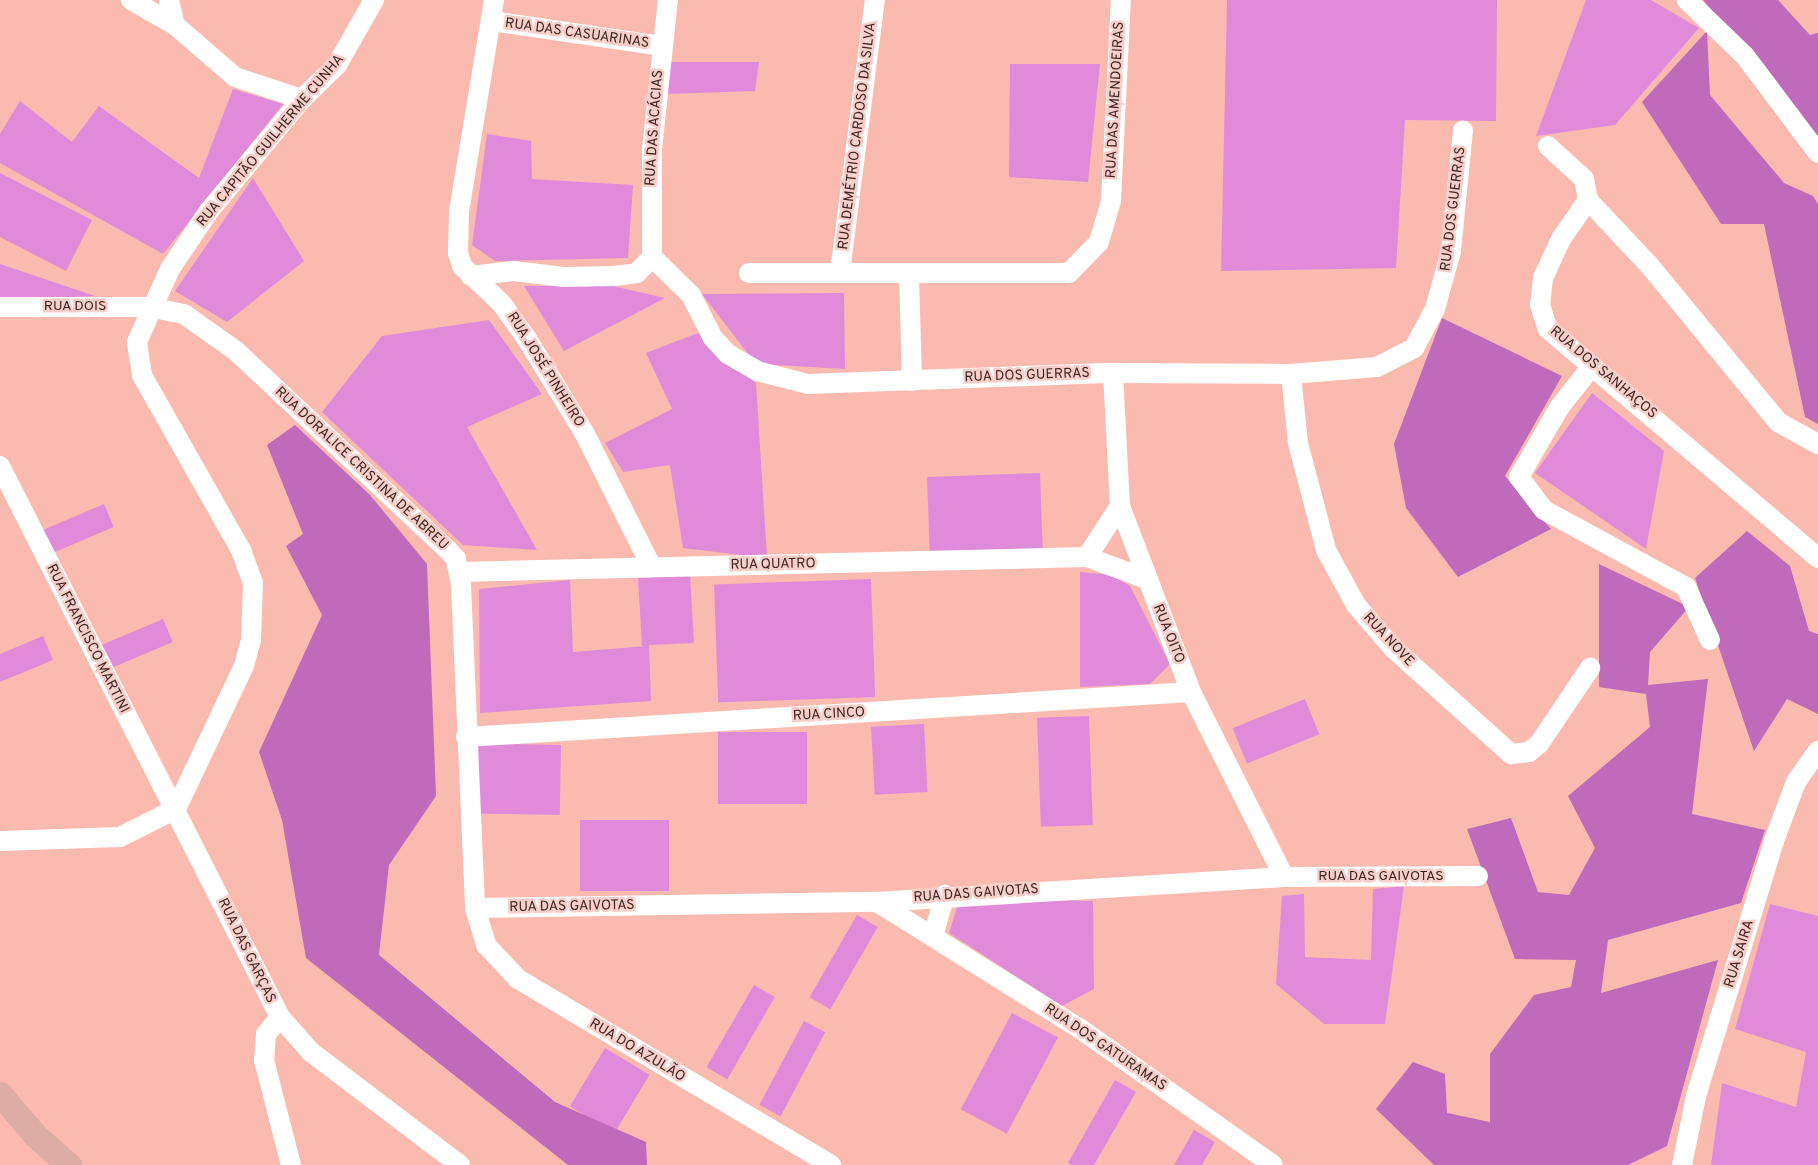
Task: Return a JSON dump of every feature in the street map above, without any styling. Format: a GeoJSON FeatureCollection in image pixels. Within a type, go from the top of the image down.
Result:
{"type":"FeatureCollection","features":[{"type":"Feature","properties":{"kind":"main road"},"geometry":{"type":"LineString","coordinates":[[0,1094],[36,1136],[70,1165]]}},
{"type":"Feature","properties":{"kind":"street"},"geometry":{"type":"LineString","coordinates":[[131,0],[174,26],[235,77],[302,99]]}},
{"type":"Feature","properties":{"kind":"street"},"geometry":{"type":"LineString","coordinates":[[169,0],[174,26]]}},
{"type":"Feature","properties":{"kind":"street","name":"RUA CAPITÃO GUILHERME CUNHA"},"geometry":{"type":"LineString","coordinates":[[176,809],[244,666],[254,602],[245,559],[142,375],[137,342],[150,307],[210,211],[302,99],[337,65],[374,0]]}},
{"type":"Feature","properties":{"kind":"street","name":"RUA JOSÉ PINHEIRO"},"geometry":{"type":"LineString","coordinates":[[494,0],[458,230],[458,253],[471,276],[502,304],[527,339],[585,434],[651,566]]}},
{"type":"Feature","properties":{"kind":"street","name":"RUA DAS ACÁCIAS"},"geometry":{"type":"LineString","coordinates":[[652,257],[649,203],[661,46],[668,0]]}},
{"type":"Feature","properties":{"kind":"street","name":"RUA DEMÉTRIO CARDOSO DA SILVA"},"geometry":{"type":"LineString","coordinates":[[840,272],[875,0]]}},
{"type":"Feature","properties":{"kind":"street","name":"RUA DAS AMENDOEIRAS"},"geometry":{"type":"LineString","coordinates":[[749,273],[1069,273],[1100,242],[1111,201],[1121,0]]}},
{"type":"Feature","properties":{"kind":"street"},"geometry":{"type":"LineString","coordinates":[[1687,0],[1745,56],[1818,153]]}},
{"type":"Feature","properties":{"kind":"street","name":"RUA DAS CASUARINAS"},"geometry":{"type":"LineString","coordinates":[[492,21],[661,46]]}},
{"type":"Feature","properties":{"kind":"street","name":"RUA DOS GUERRAS"},"geometry":{"type":"LineString","coordinates":[[652,257],[691,295],[713,338],[757,372],[808,384],[1113,373],[1291,374],[1377,367],[1404,357],[1422,339],[1449,260],[1463,131]]}},
{"type":"Feature","properties":{"kind":"street"},"geometry":{"type":"LineString","coordinates":[[1548,146],[1584,179],[1588,200],[1650,266],[1778,422],[1818,444]]}},
{"type":"Feature","properties":{"kind":"street","name":"RUA DOS SANHAÇOS"},"geometry":{"type":"LineString","coordinates":[[1588,200],[1549,262],[1540,305],[1548,328],[1818,558]]}},
{"type":"Feature","properties":{"kind":"street"},"geometry":{"type":"LineString","coordinates":[[471,276],[514,272],[564,277],[614,276],[637,273],[652,257]]}},
{"type":"Feature","properties":{"kind":"street"},"geometry":{"type":"LineString","coordinates":[[909,274],[912,381]]}},
{"type":"Feature","properties":{"kind":"street","name":"RUA DOIS"},"geometry":{"type":"LineString","coordinates":[[0,308],[150,307]]}},
{"type":"Feature","properties":{"kind":"street","name":"RUA DORALICE CRISTINA DE ABREU"},"geometry":{"type":"LineString","coordinates":[[150,307],[184,314],[209,327],[448,550],[460,572],[475,908]]}},
{"type":"Feature","properties":{"kind":"street"},"geometry":{"type":"LineString","coordinates":[[1592,366],[1558,408],[1519,477],[1544,510],[1686,587],[1710,640]]}},
{"type":"Feature","properties":{"kind":"street","name":"RUA OITO"},"geometry":{"type":"LineString","coordinates":[[1113,373],[1120,506],[1146,579],[1191,692],[1284,877]]}},
{"type":"Feature","properties":{"kind":"street","name":"RUA NOVE"},"geometry":{"type":"LineString","coordinates":[[1291,374],[1299,451],[1326,550],[1356,605],[1387,642],[1511,754],[1529,752],[1538,744],[1590,668]]}},
{"type":"Feature","properties":{"kind":"street","name":"RUA FRANCISCO MARTINI"},"geometry":{"type":"LineString","coordinates":[[0,466],[176,809]]}},
{"type":"Feature","properties":{"kind":"street"},"geometry":{"type":"LineString","coordinates":[[1087,557],[1120,506]]}},
{"type":"Feature","properties":{"kind":"street","name":"RUA QUATRO"},"geometry":{"type":"LineString","coordinates":[[460,572],[1087,557],[1146,579]]}},
{"type":"Feature","properties":{"kind":"street","name":"RUA CINCO"},"geometry":{"type":"LineString","coordinates":[[466,737],[1191,692]]}},
{"type":"Feature","properties":{"kind":"street","name":"RUA SAIRA"},"geometry":{"type":"LineString","coordinates":[[1682,1165],[1696,1096],[1774,841],[1796,782],[1818,751]]}},
{"type":"Feature","properties":{"kind":"street"},"geometry":{"type":"LineString","coordinates":[[0,840],[120,837],[176,809]]}},
{"type":"Feature","properties":{"kind":"street","name":"RUA DAS GARÇAS"},"geometry":{"type":"LineString","coordinates":[[176,809],[280,1017],[311,1052],[460,1165]]}},
{"type":"Feature","properties":{"kind":"street","name":"RUA DAS GAIVOTAS"},"geometry":{"type":"LineString","coordinates":[[475,908],[877,902],[945,895],[1284,877],[1478,876]]}},
{"type":"Feature","properties":{"kind":"street"},"geometry":{"type":"LineString","coordinates":[[933,936],[945,895]]}},
{"type":"Feature","properties":{"kind":"street","name":"RUA DOS GATURAMAS"},"geometry":{"type":"LineString","coordinates":[[877,902],[1079,1028],[1272,1165]]}},
{"type":"Feature","properties":{"kind":"street","name":"RUA DO AZULÃO"},"geometry":{"type":"LineString","coordinates":[[475,908],[486,945],[518,979],[831,1165]]}},
{"type":"Feature","properties":{"kind":"street"},"geometry":{"type":"LineString","coordinates":[[280,1017],[266,1034],[264,1060],[290,1165]]}},
{"type":"Feature","properties":{"kind":"shaded area"},"geometry":{"type":"Polygon","coordinates":[[[1227,0],[1497,0],[1496,121],[1405,120],[1396,268],[1221,271],[1227,0]]]}},
{"type":"Feature","properties":{"kind":"shaded area"},"geometry":{"type":"Polygon","coordinates":[[[1586,0],[1651,0],[1699,28],[1615,125],[1536,136],[1586,0]]]}},
{"type":"Feature","properties":{"kind":"shaded area"},"geometry":{"type":"Polygon","coordinates":[[[1703,0],[1778,0],[1810,35],[1818,33],[1818,140],[1703,0]]]}},
{"type":"Feature","properties":{"kind":"shaded area"},"geometry":{"type":"Polygon","coordinates":[[[1707,31],[1710,95],[1784,183],[1813,196],[1818,204],[1818,424],[1805,417],[1764,224],[1721,224],[1642,102],[1707,31]]]}},
{"type":"Feature","properties":{"kind":"shaded area"},"geometry":{"type":"Polygon","coordinates":[[[670,62],[759,62],[755,91],[667,94],[670,62]]]}},
{"type":"Feature","properties":{"kind":"shaded area"},"geometry":{"type":"Polygon","coordinates":[[[1010,64],[1100,64],[1088,182],[1009,177],[1010,64]]]}},
{"type":"Feature","properties":{"kind":"shaded area"},"geometry":{"type":"Polygon","coordinates":[[[233,89],[283,104],[163,254],[0,163],[0,134],[20,101],[72,142],[99,106],[199,178],[233,89]]]}},
{"type":"Feature","properties":{"kind":"shaded area"},"geometry":{"type":"Polygon","coordinates":[[[487,134],[531,141],[532,179],[633,185],[628,258],[495,261],[472,245],[487,134]]]}},
{"type":"Feature","properties":{"kind":"shaded area"},"geometry":{"type":"Polygon","coordinates":[[[0,173],[92,220],[66,271],[0,237],[0,173]]]}},
{"type":"Feature","properties":{"kind":"shaded area"},"geometry":{"type":"Polygon","coordinates":[[[253,178],[304,261],[227,322],[175,291],[253,178]]]}},
{"type":"Feature","properties":{"kind":"shaded area"},"geometry":{"type":"Polygon","coordinates":[[[0,264],[95,296],[0,300],[0,264]]]}},
{"type":"Feature","properties":{"kind":"shaded area"},"geometry":{"type":"Polygon","coordinates":[[[524,286],[613,286],[665,298],[564,351],[524,286]]]}},
{"type":"Feature","properties":{"kind":"shaded area"},"geometry":{"type":"Polygon","coordinates":[[[844,293],[845,369],[756,364],[702,294],[844,293]]]}},
{"type":"Feature","properties":{"kind":"shaded area"},"geometry":{"type":"Polygon","coordinates":[[[1442,318],[1562,376],[1505,476],[1551,529],[1458,577],[1406,508],[1394,444],[1442,318]]]}},
{"type":"Feature","properties":{"kind":"shaded area"},"geometry":{"type":"Polygon","coordinates":[[[489,320],[542,394],[467,427],[537,550],[463,545],[322,412],[382,336],[489,320]]]}},
{"type":"Feature","properties":{"kind":"shaded area"},"geometry":{"type":"Polygon","coordinates":[[[698,333],[756,383],[767,558],[683,548],[670,465],[623,472],[605,443],[672,409],[646,353],[698,333]]]}},
{"type":"Feature","properties":{"kind":"shaded area"},"geometry":{"type":"Polygon","coordinates":[[[1592,393],[1664,451],[1646,549],[1535,473],[1592,393]]]}},
{"type":"Feature","properties":{"kind":"shaded area"},"geometry":{"type":"Polygon","coordinates":[[[295,425],[370,495],[427,564],[436,796],[389,865],[379,955],[555,1102],[646,1142],[647,1165],[568,1165],[306,958],[282,820],[259,752],[322,615],[286,546],[303,534],[267,445],[295,425]]]}},
{"type":"Feature","properties":{"kind":"shaded area"},"geometry":{"type":"Polygon","coordinates":[[[1040,473],[1043,549],[930,553],[927,477],[1040,473]]]}},
{"type":"Feature","properties":{"kind":"shaded area"},"geometry":{"type":"Polygon","coordinates":[[[104,504],[114,527],[50,554],[40,531],[104,504]]]}},
{"type":"Feature","properties":{"kind":"shaded area"},"geometry":{"type":"Polygon","coordinates":[[[1747,531],[1790,566],[1809,631],[1818,634],[1818,714],[1787,699],[1754,751],[1695,578],[1747,531]]]}},
{"type":"Feature","properties":{"kind":"shaded area"},"geometry":{"type":"Polygon","coordinates":[[[1599,564],[1689,607],[1650,652],[1648,685],[1708,679],[1692,814],[1765,830],[1741,903],[1608,940],[1601,993],[1718,960],[1667,1146],[1628,1165],[1434,1165],[1376,1109],[1413,1062],[1445,1074],[1447,1113],[1490,1122],[1490,1054],[1534,995],[1571,987],[1576,960],[1515,959],[1467,829],[1511,818],[1538,892],[1569,895],[1595,848],[1568,796],[1650,727],[1646,694],[1599,687],[1599,564]]]}},
{"type":"Feature","properties":{"kind":"shaded area"},"geometry":{"type":"Polygon","coordinates":[[[1080,572],[1112,575],[1130,586],[1170,664],[1150,684],[1080,687],[1080,572]]]}},
{"type":"Feature","properties":{"kind":"shaded area"},"geometry":{"type":"Polygon","coordinates":[[[690,575],[694,643],[649,645],[651,701],[480,713],[479,589],[570,580],[573,652],[647,646],[642,646],[638,578],[690,575]]]}},
{"type":"Feature","properties":{"kind":"shaded area"},"geometry":{"type":"Polygon","coordinates":[[[871,579],[875,697],[718,702],[714,584],[871,579]]]}},
{"type":"Feature","properties":{"kind":"shaded area"},"geometry":{"type":"Polygon","coordinates":[[[163,619],[173,642],[108,669],[99,646],[163,619]]]}},
{"type":"Feature","properties":{"kind":"shaded area"},"geometry":{"type":"Polygon","coordinates":[[[43,636],[53,660],[0,682],[0,654],[43,636]]]}},
{"type":"Feature","properties":{"kind":"shaded area"},"geometry":{"type":"Polygon","coordinates":[[[1305,699],[1319,734],[1247,763],[1233,728],[1305,699]]]}},
{"type":"Feature","properties":{"kind":"shaded area"},"geometry":{"type":"Polygon","coordinates":[[[1089,716],[1093,825],[1041,827],[1037,718],[1089,716]]]}},
{"type":"Feature","properties":{"kind":"shaded area"},"geometry":{"type":"Polygon","coordinates":[[[924,724],[928,792],[875,795],[871,727],[924,724]]]}},
{"type":"Feature","properties":{"kind":"shaded area"},"geometry":{"type":"Polygon","coordinates":[[[718,732],[807,732],[807,804],[718,804],[718,732]]]}},
{"type":"Feature","properties":{"kind":"shaded area"},"geometry":{"type":"Polygon","coordinates":[[[471,743],[561,745],[560,815],[470,813],[471,743]]]}},
{"type":"Feature","properties":{"kind":"shaded area"},"geometry":{"type":"Polygon","coordinates":[[[580,820],[669,820],[669,891],[580,891],[580,820]]]}},
{"type":"Feature","properties":{"kind":"shaded area"},"geometry":{"type":"Polygon","coordinates":[[[1404,886],[1385,1024],[1324,1024],[1276,984],[1282,896],[1304,894],[1305,957],[1371,960],[1373,889],[1404,886]]]}},
{"type":"Feature","properties":{"kind":"shaded area"},"geometry":{"type":"Polygon","coordinates":[[[960,898],[1093,901],[1094,989],[1062,1006],[949,933],[960,898]]]}},
{"type":"Feature","properties":{"kind":"shaded area"},"geometry":{"type":"Polygon","coordinates":[[[1770,904],[1818,916],[1818,1165],[1711,1165],[1722,1083],[1796,1107],[1806,1052],[1735,1029],[1770,904]]]}},
{"type":"Feature","properties":{"kind":"shaded area"},"geometry":{"type":"Polygon","coordinates":[[[857,915],[878,927],[830,1009],[810,997],[857,915]]]}},
{"type":"Feature","properties":{"kind":"shaded area"},"geometry":{"type":"Polygon","coordinates":[[[754,985],[775,997],[727,1079],[707,1067],[754,985]]]}},
{"type":"Feature","properties":{"kind":"shaded area"},"geometry":{"type":"Polygon","coordinates":[[[1012,1013],[1058,1037],[1007,1134],[961,1109],[1012,1013]]]}},
{"type":"Feature","properties":{"kind":"shaded area"},"geometry":{"type":"Polygon","coordinates":[[[804,1021],[825,1032],[781,1116],[759,1105],[804,1021]]]}},
{"type":"Feature","properties":{"kind":"shaded area"},"geometry":{"type":"Polygon","coordinates":[[[605,1048],[650,1075],[615,1133],[570,1106],[605,1048]]]}},
{"type":"Feature","properties":{"kind":"shaded area"},"geometry":{"type":"Polygon","coordinates":[[[1115,1080],[1136,1092],[1094,1165],[1072,1165],[1068,1163],[1115,1080]]]}},
{"type":"Feature","properties":{"kind":"shaded area"},"geometry":{"type":"Polygon","coordinates":[[[1194,1130],[1215,1142],[1202,1165],[1174,1165],[1194,1130]]]}}]}
